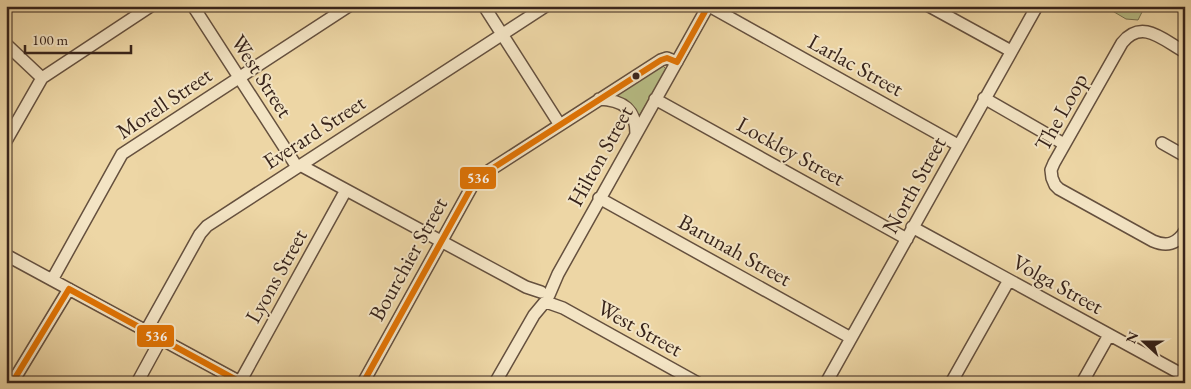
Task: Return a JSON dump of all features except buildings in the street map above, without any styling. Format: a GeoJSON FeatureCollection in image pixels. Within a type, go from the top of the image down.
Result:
{"type":"FeatureCollection","features":[{"type":"Feature","properties":{"kind":"street"},"geometry":{"type":"LineString","coordinates":[[6,141],[42,78],[151,6]]}},
{"type":"Feature","properties":{"kind":"street","name":"West Street"},"geometry":{"type":"LineString","coordinates":[[194,6],[299,166],[526,287],[698,383]]}},
{"type":"Feature","properties":{"kind":"street","name":"Morell Street"},"geometry":{"type":"LineString","coordinates":[[52,280],[122,154],[349,6]]}},
{"type":"Feature","properties":{"kind":"street"},"geometry":{"type":"LineString","coordinates":[[484,6],[560,125]]}},
{"type":"Feature","properties":{"kind":"street","name":"Everard Street"},"geometry":{"type":"LineString","coordinates":[[146,331],[203,229],[546,6]]}},
{"type":"Feature","properties":{"kind":"street","name":"Hilton Street"},"geometry":{"type":"LineString","coordinates":[[495,383],[708,6]]}},
{"type":"Feature","properties":{"kind":"street","name":"Larlac Street"},"geometry":{"type":"LineString","coordinates":[[708,6],[958,145]]}},
{"type":"Feature","properties":{"kind":"street"},"geometry":{"type":"LineString","coordinates":[[930,6],[1011,51]]}},
{"type":"Feature","properties":{"kind":"street","name":"North Street"},"geometry":{"type":"LineString","coordinates":[[826,383],[1037,6]]}},
{"type":"Feature","properties":{"kind":"street","name":"The Loop"},"geometry":{"type":"LineString","coordinates":[[1185,52],[1145,31],[1136,31],[1128,36],[1064,144],[1052,170],[1055,185],[1059,189],[1159,244],[1174,243],[1180,239],[1185,231]]}},
{"type":"Feature","properties":{"kind":"street"},"geometry":{"type":"LineString","coordinates":[[6,44],[42,78]]}},
{"type":"Feature","properties":{"kind":"street","name":"Bourchier Street"},"geometry":{"type":"LineString","coordinates":[[362,383],[476,179],[661,60],[667,58],[677,62]]}},
{"type":"Feature","properties":{"kind":"street"},"geometry":{"type":"LineString","coordinates":[[984,98],[1064,144]]}},
{"type":"Feature","properties":{"kind":"street"},"geometry":{"type":"LineString","coordinates":[[599,99],[614,100],[625,106],[635,121],[636,134]]}},
{"type":"Feature","properties":{"kind":"street","name":"Lockley Street"},"geometry":{"type":"LineString","coordinates":[[656,99],[907,239]]}},
{"type":"Feature","properties":{"kind":"street"},"geometry":{"type":"LineString","coordinates":[[1162,143],[1185,156]]}},
{"type":"Feature","properties":{"kind":"street","name":"Lyons Street"},"geometry":{"type":"LineString","coordinates":[[241,382],[346,190]]}},
{"type":"Feature","properties":{"kind":"street","name":"Barunah Street"},"geometry":{"type":"LineString","coordinates":[[600,198],[851,338]]}},
{"type":"Feature","properties":{"kind":"street","name":"Volga Street"},"geometry":{"type":"LineString","coordinates":[[912,227],[1185,376]]}},
{"type":"Feature","properties":{"kind":"street"},"geometry":{"type":"LineString","coordinates":[[6,255],[241,382]]}},
{"type":"Feature","properties":{"kind":"street"},"geometry":{"type":"LineString","coordinates":[[951,383],[1009,280]]}},
{"type":"Feature","properties":{"kind":"street"},"geometry":{"type":"LineString","coordinates":[[12,383],[68,289]]}},
{"type":"Feature","properties":{"kind":"street"},"geometry":{"type":"LineString","coordinates":[[1082,383],[1109,335]]}},
{"type":"Feature","properties":{"kind":"street"},"geometry":{"type":"LineString","coordinates":[[137,383],[162,339]]}},
{"type":"Feature","properties":{"kind":"green space"},"geometry":{"type":"Polygon","coordinates":[[[1104,6],[1145,6],[1138,20],[1126,19],[1104,6]]]}},
{"type":"Feature","properties":{"kind":"green space"},"geometry":{"type":"Polygon","coordinates":[[[663,66],[667,70],[637,119],[629,104],[615,95],[655,69],[663,66]]]}},
{"type":"Feature","properties":{"kind":"transit line","name":"536"},"geometry":{"type":"LineString","coordinates":[[677,62],[708,6]]}},
{"type":"Feature","properties":{"kind":"transit line","name":"536"},"geometry":{"type":"LineString","coordinates":[[363,383],[476,179],[661,60],[667,58],[677,62]]}},
{"type":"Feature","properties":{"kind":"transit line","name":"536"},"geometry":{"type":"LineString","coordinates":[[69,289],[242,383]]}},
{"type":"Feature","properties":{"kind":"transit line","name":"536"},"geometry":{"type":"LineString","coordinates":[[12,383],[69,289]]}}]}
